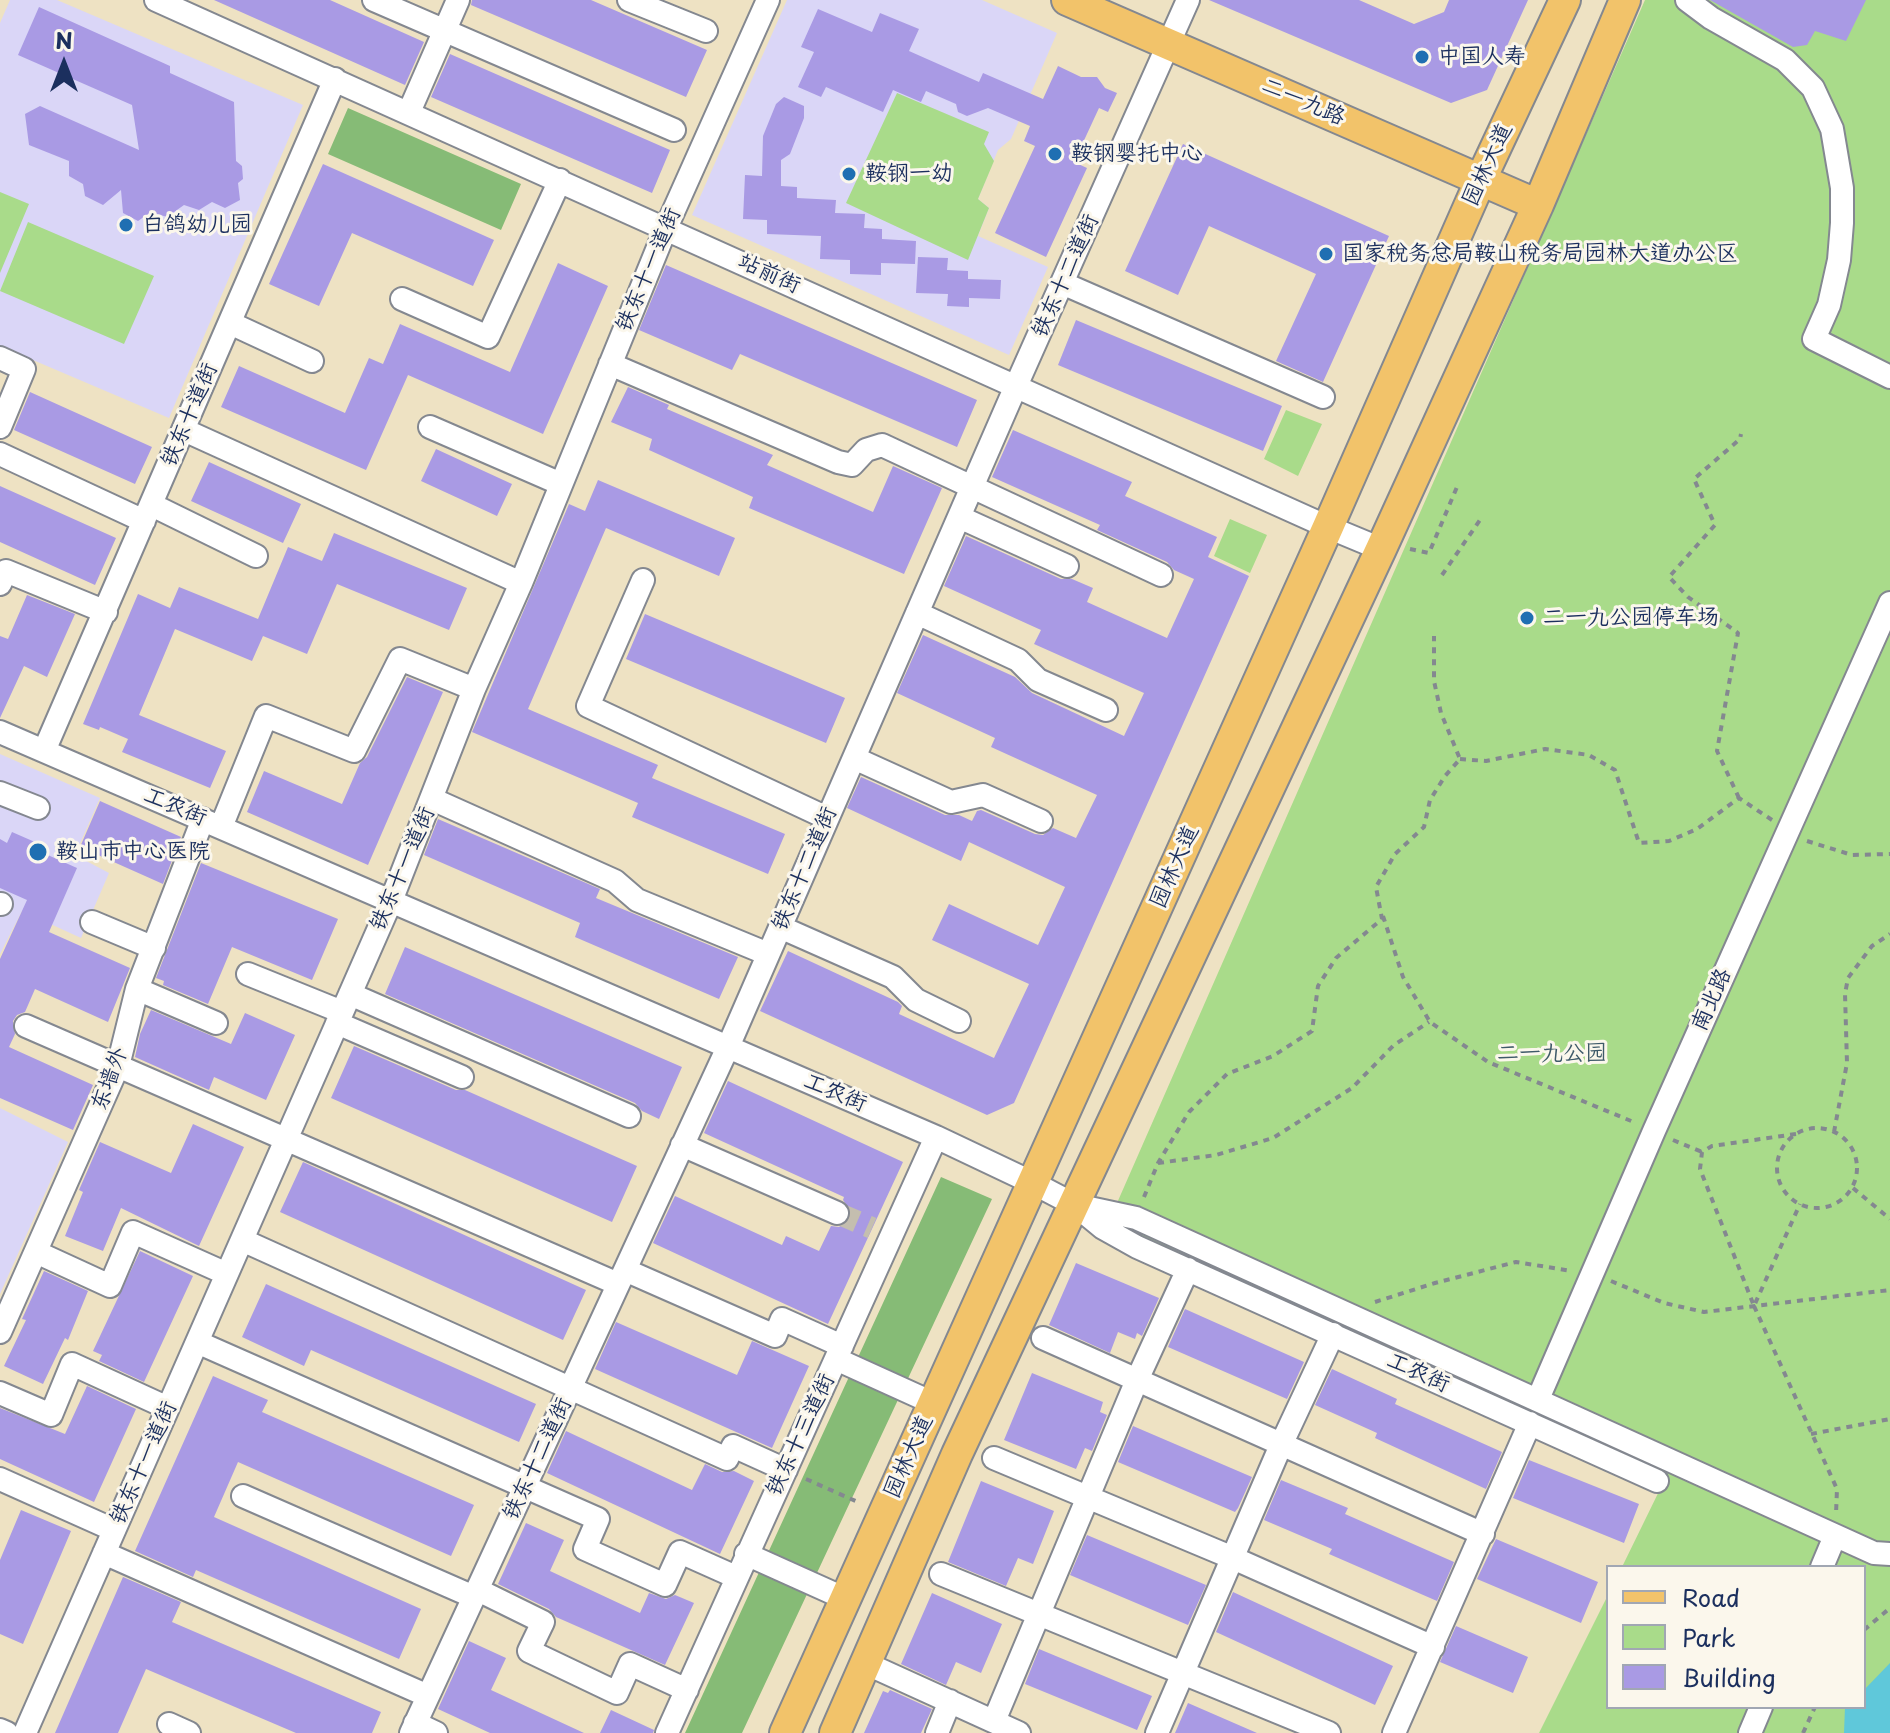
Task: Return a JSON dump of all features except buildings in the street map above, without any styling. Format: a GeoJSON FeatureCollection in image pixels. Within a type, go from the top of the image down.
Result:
{"type":"FeatureCollection","features":[{"type":"Feature","properties":{"kind":"main road","name":"二一九路"},"geometry":{"type":"LineString","coordinates":[[1067,0],[1538,205]]}},
{"type":"Feature","properties":{"kind":"main road","name":"园林大道"},"geometry":{"type":"LineString","coordinates":[[785,1733],[1328,527],[1481,179],[1565,0]]}},
{"type":"Feature","properties":{"kind":"main road"},"geometry":{"type":"LineString","coordinates":[[835,1733],[957,1454],[1381,549],[1538,205],[1625,0]]}},
{"type":"Feature","properties":{"kind":"street"},"geometry":{"type":"LineString","coordinates":[[374,0],[674,130]]}},
{"type":"Feature","properties":{"kind":"street"},"geometry":{"type":"LineString","coordinates":[[409,112],[458,0]]}},
{"type":"Feature","properties":{"kind":"street"},"geometry":{"type":"LineString","coordinates":[[629,0],[706,31]]}},
{"type":"Feature","properties":{"kind":"street","name":"铁东十一道街"},"geometry":{"type":"LineString","coordinates":[[25,1733],[391,901],[474,689],[521,583],[666,228],[768,0]]}},
{"type":"Feature","properties":{"kind":"street","name":"铁东十二道街"},"geometry":{"type":"LineString","coordinates":[[421,1730],[428,1696],[728,1047],[1188,0]]}},
{"type":"Feature","properties":{"kind":"street"},"geometry":{"type":"LineString","coordinates":[[1687,0],[1711,18],[1785,60],[1813,88],[1832,129],[1842,188],[1839,260],[1829,305],[1814,339],[1890,377]]}},
{"type":"Feature","properties":{"kind":"street","name":"站前街"},"geometry":{"type":"LineString","coordinates":[[164,2],[1381,549]]}},
{"type":"Feature","properties":{"kind":"street","name":"铁东十道街"},"geometry":{"type":"LineString","coordinates":[[44,751],[335,79]]}},
{"type":"Feature","properties":{"kind":"street"},"geometry":{"type":"LineString","coordinates":[[402,299],[488,337],[560,180]]}},
{"type":"Feature","properties":{"kind":"street"},"geometry":{"type":"LineString","coordinates":[[1062,283],[1323,397]]}},
{"type":"Feature","properties":{"kind":"street"},"geometry":{"type":"LineString","coordinates":[[230,323],[312,361]]}},
{"type":"Feature","properties":{"kind":"street"},"geometry":{"type":"LineString","coordinates":[[0,358],[24,369],[0,427]]}},
{"type":"Feature","properties":{"kind":"street"},"geometry":{"type":"LineString","coordinates":[[610,364],[838,462],[852,465],[866,450],[882,445],[1161,575]]}},
{"type":"Feature","properties":{"kind":"street"},"geometry":{"type":"LineString","coordinates":[[430,427],[561,484]]}},
{"type":"Feature","properties":{"kind":"street"},"geometry":{"type":"LineString","coordinates":[[184,430],[521,583]]}},
{"type":"Feature","properties":{"kind":"street"},"geometry":{"type":"LineString","coordinates":[[0,454],[256,556]]}},
{"type":"Feature","properties":{"kind":"street"},"geometry":{"type":"LineString","coordinates":[[959,517],[1067,566]]}},
{"type":"Feature","properties":{"kind":"street"},"geometry":{"type":"LineString","coordinates":[[0,584],[6,571],[106,612]]}},
{"type":"Feature","properties":{"kind":"street"},"geometry":{"type":"LineString","coordinates":[[643,580],[588,706],[827,818]]}},
{"type":"Feature","properties":{"kind":"street","name":"南北路"},"geometry":{"type":"LineString","coordinates":[[1538,1399],[1890,603]]}},
{"type":"Feature","properties":{"kind":"street"},"geometry":{"type":"LineString","coordinates":[[917,613],[1018,660],[1038,680],[1106,710]]}},
{"type":"Feature","properties":{"kind":"street","name":"东墙外"},"geometry":{"type":"LineString","coordinates":[[0,1332],[118,1066],[137,989],[154,948],[266,716],[354,751],[400,659],[474,689]]}},
{"type":"Feature","properties":{"kind":"street","name":"工农街"},"geometry":{"type":"LineString","coordinates":[[0,732],[936,1137],[1075,1205],[1114,1234],[1657,1481]]}},
{"type":"Feature","properties":{"kind":"street"},"geometry":{"type":"LineString","coordinates":[[854,758],[951,802],[983,795],[1041,821]]}},
{"type":"Feature","properties":{"kind":"street"},"geometry":{"type":"LineString","coordinates":[[0,793],[38,808]]}},
{"type":"Feature","properties":{"kind":"street"},"geometry":{"type":"LineString","coordinates":[[432,799],[615,881],[637,900],[768,954]]}},
{"type":"Feature","properties":{"kind":"street"},"geometry":{"type":"LineString","coordinates":[[92,922],[154,948]]}},
{"type":"Feature","properties":{"kind":"street"},"geometry":{"type":"LineString","coordinates":[[780,927],[893,977],[916,1000],[959,1021]]}},
{"type":"Feature","properties":{"kind":"street"},"geometry":{"type":"LineString","coordinates":[[248,974],[629,1116]]}},
{"type":"Feature","properties":{"kind":"street"},"geometry":{"type":"LineString","coordinates":[[137,989],[216,1023]]}},
{"type":"Feature","properties":{"kind":"street"},"geometry":{"type":"LineString","coordinates":[[343,1010],[462,1077]]}},
{"type":"Feature","properties":{"kind":"street"},"geometry":{"type":"LineString","coordinates":[[26,1026],[286,1141],[622,1277],[775,1336],[782,1319],[933,1403]]}},
{"type":"Feature","properties":{"kind":"street","name":"铁东十三道街"},"geometry":{"type":"LineString","coordinates":[[667,1733],[839,1353],[882,1232],[936,1137]]}},
{"type":"Feature","properties":{"kind":"street"},"geometry":{"type":"LineString","coordinates":[[682,1145],[837,1213]]}},
{"type":"Feature","properties":{"kind":"street"},"geometry":{"type":"LineString","coordinates":[[1050,1147],[1050,1176],[1075,1205],[1136,1218],[1835,1536],[1874,1553],[1890,1554]]}},
{"type":"Feature","properties":{"kind":"street"},"geometry":{"type":"LineString","coordinates":[[36,1252],[110,1286],[133,1232],[227,1274]]}},
{"type":"Feature","properties":{"kind":"street"},"geometry":{"type":"LineString","coordinates":[[242,1240],[727,1459],[733,1446],[786,1470]]}},
{"type":"Feature","properties":{"kind":"street"},"geometry":{"type":"LineString","coordinates":[[994,1721],[1137,1380],[1188,1269]]}},
{"type":"Feature","properties":{"kind":"street"},"geometry":{"type":"LineString","coordinates":[[1157,1733],[1281,1445],[1333,1334]]}},
{"type":"Feature","properties":{"kind":"street"},"geometry":{"type":"LineString","coordinates":[[1043,1338],[1483,1534]]}},
{"type":"Feature","properties":{"kind":"street"},"geometry":{"type":"LineString","coordinates":[[197,1342],[598,1519],[585,1549],[665,1585],[680,1552],[736,1577]]}},
{"type":"Feature","properties":{"kind":"street"},"geometry":{"type":"LineString","coordinates":[[0,1393],[51,1415],[72,1364],[168,1408]]}},
{"type":"Feature","properties":{"kind":"street"},"geometry":{"type":"LineString","coordinates":[[1394,1733],[1530,1423]]}},
{"type":"Feature","properties":{"kind":"street"},"geometry":{"type":"LineString","coordinates":[[994,1458],[1233,1558],[1433,1647]]}},
{"type":"Feature","properties":{"kind":"street"},"geometry":{"type":"LineString","coordinates":[[0,1479],[114,1530]]}},
{"type":"Feature","properties":{"kind":"street"},"geometry":{"type":"LineString","coordinates":[[243,1496],[543,1622],[529,1651],[617,1693],[630,1664],[687,1690]]}},
{"type":"Feature","properties":{"kind":"street"},"geometry":{"type":"LineString","coordinates":[[1823,1565],[1835,1536]]}},
{"type":"Feature","properties":{"kind":"street"},"geometry":{"type":"LineString","coordinates":[[104,1553],[428,1696]]}},
{"type":"Feature","properties":{"kind":"street"},"geometry":{"type":"LineString","coordinates":[[746,1554],[846,1599]]}},
{"type":"Feature","properties":{"kind":"street"},"geometry":{"type":"LineString","coordinates":[[941,1574],[1329,1733]]}},
{"type":"Feature","properties":{"kind":"street"},"geometry":{"type":"LineString","coordinates":[[867,1661],[876,1668],[1019,1733]]}},
{"type":"Feature","properties":{"kind":"street"},"geometry":{"type":"LineString","coordinates":[[937,1733],[950,1701]]}},
{"type":"Feature","properties":{"kind":"street"},"geometry":{"type":"LineString","coordinates":[[1750,1733],[1760,1709]]}},
{"type":"Feature","properties":{"kind":"street"},"geometry":{"type":"LineString","coordinates":[[0,1730],[7,1733]]}},
{"type":"Feature","properties":{"kind":"path"},"geometry":{"type":"LineString","coordinates":[[1741,434],[1740,439],[1694,479],[1715,525],[1669,577],[1688,597],[1738,633],[1717,751],[1739,798],[1788,830],[1813,844],[1852,855],[1890,854]]}},
{"type":"Feature","properties":{"kind":"path"},"geometry":{"type":"LineString","coordinates":[[1442,575],[1480,520]]}},
{"type":"Feature","properties":{"kind":"path"},"geometry":{"type":"LineString","coordinates":[[1434,636],[1434,681],[1438,702],[1460,759]]}},
{"type":"Feature","properties":{"kind":"path"},"geometry":{"type":"LineString","coordinates":[[1460,759],[1486,761],[1545,749],[1589,755],[1615,770],[1639,843],[1669,841],[1697,829],[1739,798]]}},
{"type":"Feature","properties":{"kind":"path"},"geometry":{"type":"LineString","coordinates":[[1136,1218],[1158,1163],[1189,1112],[1227,1074],[1273,1056],[1312,1031],[1318,986],[1336,958],[1382,919],[1376,887],[1395,854],[1424,827],[1430,800],[1460,759]]}},
{"type":"Feature","properties":{"kind":"path"},"geometry":{"type":"LineString","coordinates":[[1380,906],[1403,977],[1430,1022],[1488,1062],[1702,1152]]}},
{"type":"Feature","properties":{"kind":"path"},"geometry":{"type":"LineString","coordinates":[[1834,1132],[1847,1063],[1845,994],[1848,978],[1872,946],[1890,934]]}},
{"type":"Feature","properties":{"kind":"path"},"geometry":{"type":"LineString","coordinates":[[1158,1163],[1216,1155],[1273,1138],[1352,1088],[1394,1045],[1430,1022]]}},
{"type":"Feature","properties":{"kind":"path"},"geometry":{"type":"LineString","coordinates":[[1702,1152],[1712,1146],[1796,1134],[1808,1129],[1821,1128],[1834,1132],[1853,1149],[1857,1162],[1853,1188],[1845,1198],[1820,1208],[1800,1204],[1785,1193],[1777,1168],[1786,1143],[1796,1134]]}},
{"type":"Feature","properties":{"kind":"path"},"geometry":{"type":"LineString","coordinates":[[1702,1152],[1700,1169],[1754,1306],[1837,1489],[1835,1536]]}},
{"type":"Feature","properties":{"kind":"path"},"geometry":{"type":"LineString","coordinates":[[1853,1188],[1890,1219]]}},
{"type":"Feature","properties":{"kind":"path"},"geometry":{"type":"LineString","coordinates":[[1754,1306],[1800,1204]]}},
{"type":"Feature","properties":{"kind":"path"},"geometry":{"type":"LineString","coordinates":[[1342,1313],[1435,1283],[1516,1262],[1592,1274],[1664,1303],[1704,1312],[1890,1290]]}},
{"type":"Feature","properties":{"kind":"path"},"geometry":{"type":"LineString","coordinates":[[1811,1434],[1890,1419]]}},
{"type":"Feature","properties":{"kind":"path"},"geometry":{"type":"LineString","coordinates":[[786,1470],[884,1514]]}},
{"type":"Feature","properties":{"kind":"path"},"geometry":{"type":"LineString","coordinates":[[1866,1628],[1890,1608]]}},
{"type":"Feature","properties":{"kind":"path"},"geometry":{"type":"LineString","coordinates":[[1803,1733],[1814,1709]]}},
{"type":"Feature","properties":{"kind":"shaded area","name":"白鸽幼儿园"},"geometry":{"type":"Polygon","coordinates":[[[10,0],[57,0],[303,105],[169,418],[0,346],[0,23],[10,0]]]}},
{"type":"Feature","properties":{"kind":"shaded area","name":"鞍钢一幼"},"geometry":{"type":"Polygon","coordinates":[[[787,0],[982,0],[1057,33],[1011,139],[998,150],[978,199],[989,208],[978,236],[1048,267],[1009,355],[692,215],[787,0]]]}},
{"type":"Feature","properties":{"kind":"shaded area","name":"鞍山市中心医院"},"geometry":{"type":"Polygon","coordinates":[[[0,754],[100,798],[75,855],[109,873],[81,938],[22,911],[0,954],[0,754]]]}},
{"type":"Feature","properties":{"kind":"shaded area"},"geometry":{"type":"Polygon","coordinates":[[[0,1108],[68,1142],[0,1294],[0,1108]]]}},
{"type":"Feature","properties":{"kind":"green space","name":"二一九公园"},"geometry":{"type":"Polygon","coordinates":[[[1645,0],[1890,0],[1890,1733],[1539,1733],[1606,1599],[1606,1709],[1866,1709],[1866,1565],[1623,1565],[1665,1479],[1137,1236],[1117,1203],[1645,0]]]}},
{"type":"Feature","properties":{"kind":"green space"},"geometry":{"type":"Polygon","coordinates":[[[897,93],[989,132],[984,144],[994,161],[978,199],[989,208],[968,260],[846,203],[897,93]]]}},
{"type":"Feature","properties":{"kind":"green space"},"geometry":{"type":"Polygon","coordinates":[[[348,108],[521,184],[501,230],[328,154],[348,108]]]}},
{"type":"Feature","properties":{"kind":"green space"},"geometry":{"type":"Polygon","coordinates":[[[0,192],[29,204],[0,273],[0,192]]]}},
{"type":"Feature","properties":{"kind":"green space"},"geometry":{"type":"Polygon","coordinates":[[[28,222],[154,276],[124,344],[0,291],[28,222]]]}},
{"type":"Feature","properties":{"kind":"green space"},"geometry":{"type":"Polygon","coordinates":[[[1286,410],[1322,424],[1298,476],[1264,459],[1286,410]]]}},
{"type":"Feature","properties":{"kind":"green space"},"geometry":{"type":"Polygon","coordinates":[[[1230,519],[1267,535],[1250,573],[1214,556],[1230,519]]]}},
{"type":"Feature","properties":{"kind":"green space"},"geometry":{"type":"Polygon","coordinates":[[[941,1177],[992,1199],[742,1733],[685,1733],[941,1177]]]}},
{"type":"Feature","properties":{"kind":"water"},"geometry":{"type":"Polygon","coordinates":[[[1890,1663],[1890,1733],[1844,1733],[1845,1709],[1866,1709],[1866,1688],[1890,1663]]]}},
{"type":"Feature","properties":{"kind":"tunnel"},"geometry":{"type":"LineString","coordinates":[[837,1213],[872,1228]]}},
{"type":"Feature","properties":{"kind":"place","name":"中国人寿"},"geometry":{"type":"Point","coordinates":[1422,57]}},
{"type":"Feature","properties":{"kind":"place","name":"鞍钢婴托中心"},"geometry":{"type":"Point","coordinates":[1055,154]}},
{"type":"Feature","properties":{"kind":"place","name":"鞍钢一幼"},"geometry":{"type":"Point","coordinates":[849,174]}},
{"type":"Feature","properties":{"kind":"place","name":"白鸽幼儿园"},"geometry":{"type":"Point","coordinates":[126,225]}},
{"type":"Feature","properties":{"kind":"place","name":"国家税务总局鞍山税务局园林大道办公区"},"geometry":{"type":"Point","coordinates":[1326,254]}},
{"type":"Feature","properties":{"kind":"place","name":"二一九公园停车场"},"geometry":{"type":"Point","coordinates":[1527,618]}},
{"type":"Feature","properties":{"kind":"place","name":"鞍山市中心医院"},"geometry":{"type":"Point","coordinates":[38,852]}}]}
